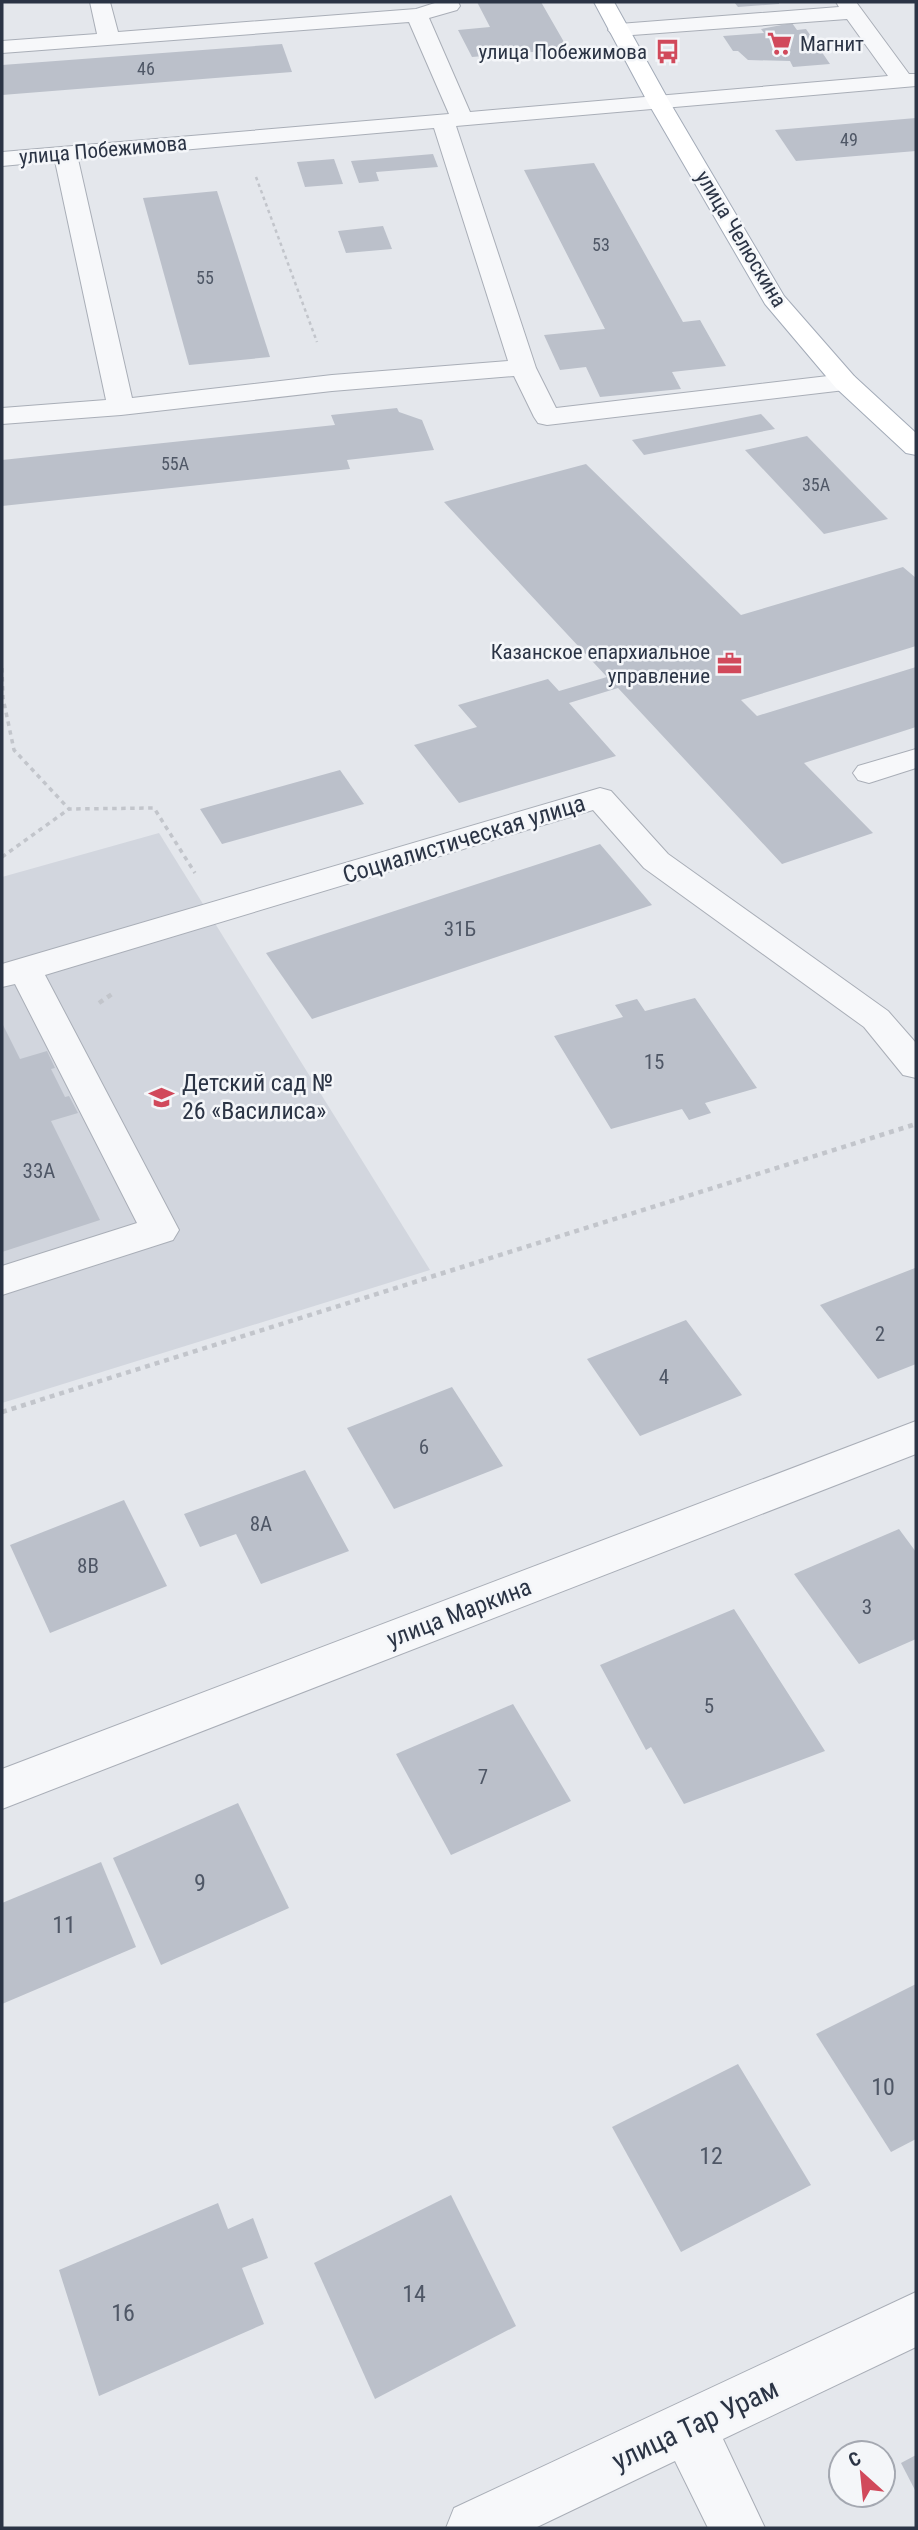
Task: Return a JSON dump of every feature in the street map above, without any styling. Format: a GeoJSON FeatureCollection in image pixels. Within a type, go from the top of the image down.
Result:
{"type":"FeatureCollection","features":[{"type":"Feature","properties":{"kind":"main road","name":"улица Челюскина"},"geometry":{"type":"LineString","coordinates":[[604,2],[658,101],[774,299],[845,382],[916,447]]}},
{"type":"Feature","properties":{"kind":"street"},"geometry":{"type":"LineString","coordinates":[[100,2],[109,39]]}},
{"type":"Feature","properties":{"kind":"street"},"geometry":{"type":"LineString","coordinates":[[290,2],[299,24]]}},
{"type":"Feature","properties":{"kind":"street"},"geometry":{"type":"LineString","coordinates":[[2,47],[417,15],[450,6],[448,2]]}},
{"type":"Feature","properties":{"kind":"street"},"geometry":{"type":"LineString","coordinates":[[619,30],[850,7],[910,80]]}},
{"type":"Feature","properties":{"kind":"street"},"geometry":{"type":"LineString","coordinates":[[417,15],[453,120],[523,368],[547,417],[845,382]]}},
{"type":"Feature","properties":{"kind":"street","name":"улица Побежимова"},"geometry":{"type":"LineString","coordinates":[[2,159],[910,80]]}},
{"type":"Feature","properties":{"kind":"street"},"geometry":{"type":"LineString","coordinates":[[65,154],[121,407]]}},
{"type":"Feature","properties":{"kind":"street"},"geometry":{"type":"LineString","coordinates":[[2,416],[121,407],[332,383],[523,368]]}},
{"type":"Feature","properties":{"kind":"street"},"geometry":{"type":"LineString","coordinates":[[869,773],[916,758]]}},
{"type":"Feature","properties":{"kind":"street","name":"Социалистическая улица"},"geometry":{"type":"LineString","coordinates":[[215,914],[600,798],[656,861],[876,1019],[916,1066]]}},
{"type":"Feature","properties":{"kind":"street"},"geometry":{"type":"LineString","coordinates":[[2,1281],[160,1230],[14,973],[215,914]]}},
{"type":"Feature","properties":{"kind":"street","name":"улица Маркина"},"geometry":{"type":"LineString","coordinates":[[2,1789],[916,1437]]}},
{"type":"Feature","properties":{"kind":"street","name":"улица Тар Урам"},"geometry":{"type":"LineString","coordinates":[[474,2528],[916,2319]]}},
{"type":"Feature","properties":{"kind":"street"},"geometry":{"type":"LineString","coordinates":[[688,2428],[737,2528]]}},
{"type":"Feature","properties":{"kind":"path"},"geometry":{"type":"LineString","coordinates":[[253,170],[332,383]]}},
{"type":"Feature","properties":{"kind":"path"},"geometry":{"type":"LineString","coordinates":[[2,668],[3,698],[14,750],[69,809]]}},
{"type":"Feature","properties":{"kind":"path"},"geometry":{"type":"LineString","coordinates":[[2,858],[69,809],[154,808],[215,914]]}},
{"type":"Feature","properties":{"kind":"path"},"geometry":{"type":"LineString","coordinates":[[2,1412],[916,1124]]}},
{"type":"Feature","properties":{"kind":"shaded area","name":"Детский сад № 26 «Василиса»"},"geometry":{"type":"Polygon","coordinates":[[[159,833],[430,1270],[2,1403],[2,877],[159,833]]]}},
{"type":"Feature","properties":{"kind":"building"},"geometry":{"type":"Polygon","coordinates":[[[477,2],[541,2],[568,49],[472,57],[458,30],[490,27],[477,2]]]}},
{"type":"Feature","properties":{"kind":"building"},"geometry":{"type":"Polygon","coordinates":[[[734,2],[779,2],[779,4],[738,7],[734,2]]]}},
{"type":"Feature","properties":{"kind":"building"},"geometry":{"type":"Polygon","coordinates":[[[792,23],[797,30],[806,29],[830,64],[793,67],[790,61],[748,60],[738,51],[733,51],[723,36],[764,33],[761,29],[792,23]]]}},
{"type":"Feature","properties":{"kind":"building"},"geometry":{"type":"Polygon","coordinates":[[[282,44],[292,72],[2,95],[2,65],[282,44]]]}},
{"type":"Feature","properties":{"kind":"building"},"geometry":{"type":"Polygon","coordinates":[[[916,118],[916,151],[796,161],[775,130],[916,118]]]}},
{"type":"Feature","properties":{"kind":"building"},"geometry":{"type":"Polygon","coordinates":[[[433,154],[438,167],[376,172],[379,181],[359,183],[351,161],[433,154]]]}},
{"type":"Feature","properties":{"kind":"building"},"geometry":{"type":"Polygon","coordinates":[[[334,159],[343,184],[305,187],[297,162],[334,159]]]}},
{"type":"Feature","properties":{"kind":"building"},"geometry":{"type":"Polygon","coordinates":[[[594,163],[683,322],[700,320],[726,366],[672,372],[681,389],[600,397],[586,367],[560,370],[544,335],[605,329],[524,170],[594,163]]]}},
{"type":"Feature","properties":{"kind":"building"},"geometry":{"type":"Polygon","coordinates":[[[217,191],[270,357],[189,365],[143,198],[217,191]]]}},
{"type":"Feature","properties":{"kind":"building"},"geometry":{"type":"Polygon","coordinates":[[[383,226],[392,249],[346,253],[338,231],[383,226]]]}},
{"type":"Feature","properties":{"kind":"building"},"geometry":{"type":"Polygon","coordinates":[[[397,408],[399,412],[422,420],[434,450],[347,460],[350,469],[2,506],[2,460],[335,425],[331,415],[397,408]]]}},
{"type":"Feature","properties":{"kind":"building"},"geometry":{"type":"Polygon","coordinates":[[[761,414],[775,429],[644,455],[632,440],[761,414]]]}},
{"type":"Feature","properties":{"kind":"building"},"geometry":{"type":"Polygon","coordinates":[[[807,436],[888,519],[824,534],[745,450],[807,436]]]}},
{"type":"Feature","properties":{"kind":"building"},"geometry":{"type":"Polygon","coordinates":[[[586,464],[741,615],[903,567],[916,578],[916,646],[741,700],[757,716],[916,667],[916,727],[804,763],[873,833],[782,864],[618,688],[569,703],[616,756],[459,803],[414,745],[477,727],[458,705],[548,679],[559,691],[607,677],[444,502],[586,464]]]}},
{"type":"Feature","properties":{"kind":"building"},"geometry":{"type":"Polygon","coordinates":[[[340,770],[364,804],[222,844],[200,809],[340,770]]]}},
{"type":"Feature","properties":{"kind":"building"},"geometry":{"type":"Polygon","coordinates":[[[600,844],[652,905],[312,1019],[266,953],[600,844]]]}},
{"type":"Feature","properties":{"kind":"building"},"geometry":{"type":"Polygon","coordinates":[[[695,998],[757,1088],[705,1103],[711,1113],[689,1120],[682,1109],[611,1129],[554,1036],[623,1017],[615,1005],[637,999],[645,1011],[695,998]]]}},
{"type":"Feature","properties":{"kind":"building"},"geometry":{"type":"Polygon","coordinates":[[[2,1023],[20,1059],[47,1051],[55,1068],[51,1069],[65,1097],[69,1096],[78,1113],[51,1121],[100,1220],[2,1252],[2,1023]]]}},
{"type":"Feature","properties":{"kind":"building"},"geometry":{"type":"Polygon","coordinates":[[[915,1268],[916,1364],[878,1379],[820,1305],[915,1268]]]}},
{"type":"Feature","properties":{"kind":"building"},"geometry":{"type":"Polygon","coordinates":[[[686,1320],[742,1395],[640,1436],[587,1359],[686,1320]]]}},
{"type":"Feature","properties":{"kind":"building"},"geometry":{"type":"Polygon","coordinates":[[[452,1387],[503,1466],[394,1509],[347,1428],[452,1387]]]}},
{"type":"Feature","properties":{"kind":"building"},"geometry":{"type":"Polygon","coordinates":[[[305,1470],[349,1551],[261,1584],[236,1534],[200,1547],[184,1514],[305,1470]]]}},
{"type":"Feature","properties":{"kind":"building"},"geometry":{"type":"Polygon","coordinates":[[[124,1500],[167,1586],[50,1633],[10,1545],[124,1500]]]}},
{"type":"Feature","properties":{"kind":"building"},"geometry":{"type":"Polygon","coordinates":[[[899,1529],[916,1552],[916,1639],[859,1664],[794,1574],[899,1529]]]}},
{"type":"Feature","properties":{"kind":"building"},"geometry":{"type":"Polygon","coordinates":[[[734,1609],[825,1751],[684,1804],[651,1747],[646,1750],[600,1665],[734,1609]]]}},
{"type":"Feature","properties":{"kind":"building"},"geometry":{"type":"Polygon","coordinates":[[[513,1704],[571,1801],[451,1855],[396,1754],[513,1704]]]}},
{"type":"Feature","properties":{"kind":"building"},"geometry":{"type":"Polygon","coordinates":[[[238,1803],[289,1908],[161,1965],[113,1858],[238,1803]]]}},
{"type":"Feature","properties":{"kind":"building"},"geometry":{"type":"Polygon","coordinates":[[[101,1862],[136,1947],[2,2004],[2,1903],[101,1862]]]}},
{"type":"Feature","properties":{"kind":"building"},"geometry":{"type":"Polygon","coordinates":[[[916,1984],[916,2139],[891,2152],[816,2034],[916,1984]]]}},
{"type":"Feature","properties":{"kind":"building"},"geometry":{"type":"Polygon","coordinates":[[[738,2064],[811,2185],[681,2252],[612,2127],[738,2064]]]}},
{"type":"Feature","properties":{"kind":"building"},"geometry":{"type":"Polygon","coordinates":[[[451,2195],[516,2326],[375,2399],[314,2263],[451,2195]]]}},
{"type":"Feature","properties":{"kind":"building"},"geometry":{"type":"Polygon","coordinates":[[[218,2203],[228,2229],[253,2218],[268,2258],[242,2268],[264,2324],[99,2396],[59,2270],[218,2203]]]}},
{"type":"Feature","properties":{"kind":"building"},"geometry":{"type":"Polygon","coordinates":[[[916,2455],[916,2492],[901,2463],[916,2455]]]}},
{"type":"Feature","properties":{"kind":"place","name":"Магнит"},"geometry":{"type":"Point","coordinates":[780,44]}},
{"type":"Feature","properties":{"kind":"place","name":"улица Побежимова"},"geometry":{"type":"Point","coordinates":[667,52]}},
{"type":"Feature","properties":{"kind":"place","name":"Казанское епархиальное управление"},"geometry":{"type":"Point","coordinates":[730,664]}},
{"type":"Feature","properties":{"kind":"place","name":"Детский сад № 26 «Василиса»"},"geometry":{"type":"Point","coordinates":[162,1097]}}]}
